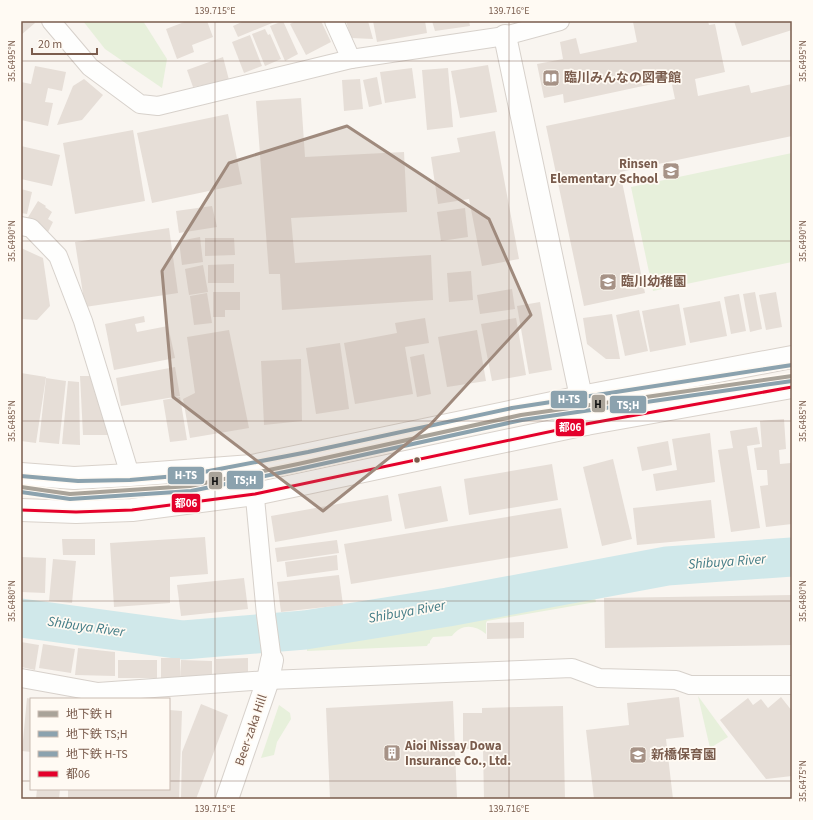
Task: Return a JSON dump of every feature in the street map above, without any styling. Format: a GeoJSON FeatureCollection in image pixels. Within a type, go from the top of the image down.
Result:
{"type":"FeatureCollection","features":[{"type":"Feature","properties":{"kind":"main road"},"geometry":{"type":"LineString","coordinates":[[504,29],[586,424]]}},
{"type":"Feature","properties":{"kind":"main road"},"geometry":{"type":"LineString","coordinates":[[21,474],[74,478],[252,466],[581,398],[792,357]]}},
{"type":"Feature","properties":{"kind":"main road"},"geometry":{"type":"LineString","coordinates":[[21,510],[76,512],[132,510],[255,494],[586,424],[792,387]]}},
{"type":"Feature","properties":{"kind":"main road","name":"Beer-zaka Hill"},"geometry":{"type":"LineString","coordinates":[[227,799],[270,670]]}},
{"type":"Feature","properties":{"kind":"street"},"geometry":{"type":"LineString","coordinates":[[51,21],[90,67],[140,104],[158,106],[351,59],[504,29],[560,21]]}},
{"type":"Feature","properties":{"kind":"street"},"geometry":{"type":"LineString","coordinates":[[334,21],[351,59]]}},
{"type":"Feature","properties":{"kind":"street"},"geometry":{"type":"LineString","coordinates":[[21,226],[30,228],[58,256],[82,322],[130,475]]}},
{"type":"Feature","properties":{"kind":"street"},"geometry":{"type":"LineString","coordinates":[[252,466],[270,670]]}},
{"type":"Feature","properties":{"kind":"street"},"geometry":{"type":"LineString","coordinates":[[21,678],[98,692],[270,670],[572,668],[599,678],[676,680],[690,685],[792,685]]}},
{"type":"Feature","properties":{"kind":"highlighted area"},"geometry":{"type":"Polygon","coordinates":[[[347,126],[489,219],[531,315],[430,425],[323,511],[173,397],[162,271],[229,163],[347,126]]]}},
{"type":"Feature","properties":{"kind":"green space"},"geometry":{"type":"Polygon","coordinates":[[[83,21],[143,21],[167,59],[162,88],[105,49],[83,21]]]}},
{"type":"Feature","properties":{"kind":"green space"},"geometry":{"type":"Polygon","coordinates":[[[792,153],[792,262],[653,291],[631,187],[792,153]]]}},
{"type":"Feature","properties":{"kind":"green space"},"geometry":{"type":"Polygon","coordinates":[[[595,598],[596,602],[487,621],[486,634],[477,628],[464,627],[459,629],[452,636],[433,637],[427,646],[307,651],[307,647],[595,598]]]}},
{"type":"Feature","properties":{"kind":"green space"},"geometry":{"type":"Polygon","coordinates":[[[698,696],[728,737],[710,748],[698,696]]]}},
{"type":"Feature","properties":{"kind":"green space"},"geometry":{"type":"Polygon","coordinates":[[[279,705],[290,713],[291,719],[277,742],[274,755],[261,758],[279,705]]]}},
{"type":"Feature","properties":{"kind":"building"},"geometry":{"type":"Polygon","coordinates":[[[21,21],[33,21],[35,23],[21,35],[21,21]]]}},
{"type":"Feature","properties":{"kind":"building"},"geometry":{"type":"Polygon","coordinates":[[[187,21],[207,21],[213,37],[192,45],[194,52],[177,59],[166,29],[187,21]]]}},
{"type":"Feature","properties":{"kind":"building"},"geometry":{"type":"Polygon","coordinates":[[[244,21],[277,21],[238,37],[233,26],[244,21]]]}},
{"type":"Feature","properties":{"kind":"building"},"geometry":{"type":"Polygon","coordinates":[[[283,21],[298,54],[285,61],[270,26],[283,21]]]}},
{"type":"Feature","properties":{"kind":"building"},"geometry":{"type":"Polygon","coordinates":[[[296,21],[321,21],[331,42],[306,55],[290,24],[296,21]]]}},
{"type":"Feature","properties":{"kind":"building"},"geometry":{"type":"Polygon","coordinates":[[[346,21],[368,21],[373,39],[351,38],[346,21]]]}},
{"type":"Feature","properties":{"kind":"building"},"geometry":{"type":"Polygon","coordinates":[[[373,21],[425,21],[427,33],[377,42],[373,21]]]}},
{"type":"Feature","properties":{"kind":"building"},"geometry":{"type":"Polygon","coordinates":[[[432,21],[469,21],[470,26],[435,31],[432,21]]]}},
{"type":"Feature","properties":{"kind":"building"},"geometry":{"type":"Polygon","coordinates":[[[708,21],[709,25],[715,24],[725,72],[695,79],[698,96],[749,85],[751,93],[792,84],[792,136],[620,172],[645,293],[584,306],[546,126],[675,99],[671,80],[564,103],[563,94],[544,98],[537,64],[563,59],[560,42],[576,38],[580,54],[637,42],[633,22],[708,21]]]}},
{"type":"Feature","properties":{"kind":"building"},"geometry":{"type":"Polygon","coordinates":[[[734,21],[792,21],[792,30],[742,46],[734,21]]]}},
{"type":"Feature","properties":{"kind":"building"},"geometry":{"type":"Polygon","coordinates":[[[265,29],[268,35],[270,34],[281,59],[265,66],[252,34],[265,29]]]}},
{"type":"Feature","properties":{"kind":"building"},"geometry":{"type":"Polygon","coordinates":[[[250,35],[262,66],[244,73],[232,42],[250,35]]]}},
{"type":"Feature","properties":{"kind":"building"},"geometry":{"type":"Polygon","coordinates":[[[223,57],[229,80],[193,87],[187,70],[223,57]]]}},
{"type":"Feature","properties":{"kind":"building"},"geometry":{"type":"Polygon","coordinates":[[[488,65],[497,112],[460,118],[451,71],[488,65]]]}},
{"type":"Feature","properties":{"kind":"building"},"geometry":{"type":"Polygon","coordinates":[[[35,66],[66,72],[62,91],[48,88],[45,102],[53,103],[48,126],[21,120],[21,82],[31,84],[35,66]]]}},
{"type":"Feature","properties":{"kind":"building"},"geometry":{"type":"Polygon","coordinates":[[[412,68],[416,98],[385,103],[380,72],[412,68]]]}},
{"type":"Feature","properties":{"kind":"building"},"geometry":{"type":"Polygon","coordinates":[[[448,68],[453,127],[427,130],[422,70],[448,68]]]}},
{"type":"Feature","properties":{"kind":"building"},"geometry":{"type":"Polygon","coordinates":[[[377,77],[382,104],[369,107],[363,80],[377,77]]]}},
{"type":"Feature","properties":{"kind":"building"},"geometry":{"type":"Polygon","coordinates":[[[84,79],[103,95],[82,120],[57,125],[73,86],[84,79]]]}},
{"type":"Feature","properties":{"kind":"building"},"geometry":{"type":"Polygon","coordinates":[[[360,79],[363,109],[344,111],[342,80],[360,79]]]}},
{"type":"Feature","properties":{"kind":"building"},"geometry":{"type":"Polygon","coordinates":[[[301,98],[305,157],[404,152],[407,212],[291,218],[295,263],[431,255],[433,300],[282,310],[280,274],[269,274],[256,101],[301,98]]]}},
{"type":"Feature","properties":{"kind":"building"},"geometry":{"type":"Polygon","coordinates":[[[228,114],[242,184],[152,203],[137,133],[228,114]]]}},
{"type":"Feature","properties":{"kind":"building"},"geometry":{"type":"Polygon","coordinates":[[[133,130],[145,201],[75,214],[63,143],[133,130]]]}},
{"type":"Feature","properties":{"kind":"building"},"geometry":{"type":"Polygon","coordinates":[[[495,131],[519,259],[482,266],[469,199],[438,204],[431,157],[460,152],[457,138],[495,131]]]}},
{"type":"Feature","properties":{"kind":"building"},"geometry":{"type":"Polygon","coordinates":[[[21,146],[60,155],[52,186],[21,179],[21,146]]]}},
{"type":"Feature","properties":{"kind":"building"},"geometry":{"type":"Polygon","coordinates":[[[21,189],[32,192],[27,214],[21,213],[21,189]]]}},
{"type":"Feature","properties":{"kind":"building"},"geometry":{"type":"Polygon","coordinates":[[[38,201],[52,212],[48,219],[53,222],[48,232],[27,219],[38,201]]]}},
{"type":"Feature","properties":{"kind":"building"},"geometry":{"type":"Polygon","coordinates":[[[212,206],[217,227],[179,233],[176,211],[212,206]]]}},
{"type":"Feature","properties":{"kind":"building"},"geometry":{"type":"Polygon","coordinates":[[[465,208],[468,237],[441,241],[437,212],[465,208]]]}},
{"type":"Feature","properties":{"kind":"building"},"geometry":{"type":"Polygon","coordinates":[[[169,228],[178,293],[85,307],[75,242],[169,228]]]}},
{"type":"Feature","properties":{"kind":"building"},"geometry":{"type":"Polygon","coordinates":[[[200,237],[203,262],[182,265],[179,241],[200,237]]]}},
{"type":"Feature","properties":{"kind":"building"},"geometry":{"type":"Polygon","coordinates":[[[205,238],[234,238],[235,255],[205,256],[205,238]]]}},
{"type":"Feature","properties":{"kind":"building"},"geometry":{"type":"Polygon","coordinates":[[[21,248],[43,258],[50,306],[37,320],[21,319],[21,248]]]}},
{"type":"Feature","properties":{"kind":"building"},"geometry":{"type":"Polygon","coordinates":[[[234,264],[234,283],[208,283],[208,265],[234,264]]]}},
{"type":"Feature","properties":{"kind":"building"},"geometry":{"type":"Polygon","coordinates":[[[203,265],[208,292],[189,295],[185,269],[203,265]]]}},
{"type":"Feature","properties":{"kind":"building"},"geometry":{"type":"Polygon","coordinates":[[[471,271],[473,300],[449,302],[447,273],[471,271]]]}},
{"type":"Feature","properties":{"kind":"building"},"geometry":{"type":"Polygon","coordinates":[[[512,289],[515,309],[480,314],[477,295],[512,289]]]}},
{"type":"Feature","properties":{"kind":"building"},"geometry":{"type":"Polygon","coordinates":[[[213,292],[240,292],[240,310],[225,310],[225,317],[213,317],[213,292]]]}},
{"type":"Feature","properties":{"kind":"building"},"geometry":{"type":"Polygon","coordinates":[[[755,292],[762,329],[750,332],[743,294],[755,292]]]}},
{"type":"Feature","properties":{"kind":"building"},"geometry":{"type":"Polygon","coordinates":[[[776,292],[782,327],[766,330],[759,295],[776,292]]]}},
{"type":"Feature","properties":{"kind":"building"},"geometry":{"type":"Polygon","coordinates":[[[207,293],[212,323],[194,325],[190,296],[207,293]]]}},
{"type":"Feature","properties":{"kind":"building"},"geometry":{"type":"Polygon","coordinates":[[[739,294],[746,331],[731,334],[724,297],[739,294]]]}},
{"type":"Feature","properties":{"kind":"building"},"geometry":{"type":"Polygon","coordinates":[[[720,301],[727,336],[690,343],[683,308],[720,301]]]}},
{"type":"Feature","properties":{"kind":"building"},"geometry":{"type":"Polygon","coordinates":[[[540,302],[552,370],[529,374],[517,306],[540,302]]]}},
{"type":"Feature","properties":{"kind":"building"},"geometry":{"type":"Polygon","coordinates":[[[679,304],[686,345],[650,352],[642,311],[679,304]]]}},
{"type":"Feature","properties":{"kind":"building"},"geometry":{"type":"Polygon","coordinates":[[[639,310],[648,351],[625,356],[616,315],[639,310]]]}},
{"type":"Feature","properties":{"kind":"building"},"geometry":{"type":"Polygon","coordinates":[[[612,314],[620,359],[606,359],[587,344],[583,318],[612,314]]]}},
{"type":"Feature","properties":{"kind":"building"},"geometry":{"type":"Polygon","coordinates":[[[144,316],[145,322],[135,324],[137,332],[168,326],[175,358],[114,370],[105,324],[144,316]]]}},
{"type":"Feature","properties":{"kind":"building"},"geometry":{"type":"Polygon","coordinates":[[[425,318],[429,343],[405,347],[413,394],[355,404],[344,343],[397,333],[395,323],[425,318]]]}},
{"type":"Feature","properties":{"kind":"building"},"geometry":{"type":"Polygon","coordinates":[[[516,318],[526,375],[492,381],[481,324],[516,318]]]}},
{"type":"Feature","properties":{"kind":"building"},"geometry":{"type":"Polygon","coordinates":[[[229,330],[249,428],[190,438],[183,399],[195,393],[187,337],[229,330]]]}},
{"type":"Feature","properties":{"kind":"building"},"geometry":{"type":"Polygon","coordinates":[[[477,330],[486,381],[447,387],[438,337],[477,330]]]}},
{"type":"Feature","properties":{"kind":"building"},"geometry":{"type":"Polygon","coordinates":[[[340,343],[349,409],[316,414],[306,348],[340,343]]]}},
{"type":"Feature","properties":{"kind":"building"},"geometry":{"type":"Polygon","coordinates":[[[424,354],[431,394],[417,397],[410,357],[424,354]]]}},
{"type":"Feature","properties":{"kind":"building"},"geometry":{"type":"Polygon","coordinates":[[[301,359],[302,421],[264,425],[261,361],[301,359]]]}},
{"type":"Feature","properties":{"kind":"building"},"geometry":{"type":"Polygon","coordinates":[[[175,367],[180,396],[121,406],[116,378],[175,367]]]}},
{"type":"Feature","properties":{"kind":"building"},"geometry":{"type":"Polygon","coordinates":[[[21,373],[46,377],[36,443],[21,441],[21,373]]]}},
{"type":"Feature","properties":{"kind":"building"},"geometry":{"type":"Polygon","coordinates":[[[80,376],[92,376],[108,435],[83,435],[80,376]]]}},
{"type":"Feature","properties":{"kind":"building"},"geometry":{"type":"Polygon","coordinates":[[[46,378],[66,381],[59,444],[39,442],[46,378]]]}},
{"type":"Feature","properties":{"kind":"building"},"geometry":{"type":"Polygon","coordinates":[[[68,381],[79,382],[80,445],[62,444],[68,381]]]}},
{"type":"Feature","properties":{"kind":"building"},"geometry":{"type":"Polygon","coordinates":[[[180,397],[187,440],[170,442],[163,400],[180,397]]]}},
{"type":"Feature","properties":{"kind":"building"},"geometry":{"type":"Polygon","coordinates":[[[784,419],[786,449],[779,450],[780,464],[791,463],[792,524],[766,527],[760,486],[768,485],[767,470],[757,470],[754,448],[762,447],[760,421],[784,419]]]}},
{"type":"Feature","properties":{"kind":"building"},"geometry":{"type":"Polygon","coordinates":[[[757,427],[760,444],[747,446],[760,528],[731,532],[718,450],[733,448],[730,431],[757,427]]]}},
{"type":"Feature","properties":{"kind":"building"},"geometry":{"type":"Polygon","coordinates":[[[710,433],[715,482],[656,491],[653,474],[677,470],[672,439],[710,433]]]}},
{"type":"Feature","properties":{"kind":"building"},"geometry":{"type":"Polygon","coordinates":[[[668,441],[672,465],[642,471],[637,447],[668,441]]]}},
{"type":"Feature","properties":{"kind":"building"},"geometry":{"type":"Polygon","coordinates":[[[613,459],[632,539],[602,546],[583,467],[613,459]]]}},
{"type":"Feature","properties":{"kind":"building"},"geometry":{"type":"Polygon","coordinates":[[[552,464],[558,500],[469,515],[464,479],[552,464]]]}},
{"type":"Feature","properties":{"kind":"building"},"geometry":{"type":"Polygon","coordinates":[[[441,486],[448,521],[405,529],[398,494],[441,486]]]}},
{"type":"Feature","properties":{"kind":"building"},"geometry":{"type":"Polygon","coordinates":[[[388,495],[392,521],[275,542],[271,516],[388,495]]]}},
{"type":"Feature","properties":{"kind":"building"},"geometry":{"type":"Polygon","coordinates":[[[711,500],[715,538],[637,545],[633,508],[711,500]]]}},
{"type":"Feature","properties":{"kind":"building"},"geometry":{"type":"Polygon","coordinates":[[[561,508],[568,548],[351,584],[344,544],[561,508]]]}},
{"type":"Feature","properties":{"kind":"building"},"geometry":{"type":"Polygon","coordinates":[[[205,537],[208,574],[170,577],[170,603],[114,607],[110,543],[205,537]]]}},
{"type":"Feature","properties":{"kind":"building"},"geometry":{"type":"Polygon","coordinates":[[[62,539],[95,539],[95,555],[63,555],[62,539]]]}},
{"type":"Feature","properties":{"kind":"building"},"geometry":{"type":"Polygon","coordinates":[[[337,540],[339,553],[277,562],[275,548],[337,540]]]}},
{"type":"Feature","properties":{"kind":"building"},"geometry":{"type":"Polygon","coordinates":[[[337,555],[338,570],[287,577],[285,562],[337,555]]]}},
{"type":"Feature","properties":{"kind":"building"},"geometry":{"type":"Polygon","coordinates":[[[21,557],[46,558],[45,593],[21,592],[21,557]]]}},
{"type":"Feature","properties":{"kind":"building"},"geometry":{"type":"Polygon","coordinates":[[[53,559],[76,561],[72,603],[49,601],[53,559]]]}},
{"type":"Feature","properties":{"kind":"building"},"geometry":{"type":"Polygon","coordinates":[[[339,575],[343,605],[281,612],[277,582],[339,575]]]}},
{"type":"Feature","properties":{"kind":"building"},"geometry":{"type":"Polygon","coordinates":[[[244,578],[248,609],[181,616],[177,585],[244,578]]]}},
{"type":"Feature","properties":{"kind":"building"},"geometry":{"type":"Polygon","coordinates":[[[792,595],[792,645],[605,648],[604,598],[792,595]]]}},
{"type":"Feature","properties":{"kind":"building"},"geometry":{"type":"Polygon","coordinates":[[[524,622],[524,638],[487,639],[487,623],[524,622]]]}},
{"type":"Feature","properties":{"kind":"building"},"geometry":{"type":"Polygon","coordinates":[[[21,642],[39,645],[35,670],[21,667],[21,642]]]}},
{"type":"Feature","properties":{"kind":"building"},"geometry":{"type":"Polygon","coordinates":[[[43,644],[75,649],[71,673],[39,668],[43,644]]]}},
{"type":"Feature","properties":{"kind":"building"},"geometry":{"type":"Polygon","coordinates":[[[78,648],[115,652],[115,676],[75,675],[78,648]]]}},
{"type":"Feature","properties":{"kind":"building"},"geometry":{"type":"Polygon","coordinates":[[[161,658],[180,658],[180,678],[161,678],[161,658]]]}},
{"type":"Feature","properties":{"kind":"building"},"geometry":{"type":"Polygon","coordinates":[[[248,658],[248,677],[216,678],[216,659],[248,658]]]}},
{"type":"Feature","properties":{"kind":"building"},"geometry":{"type":"Polygon","coordinates":[[[118,660],[157,660],[157,678],[118,678],[118,660]]]}},
{"type":"Feature","properties":{"kind":"building"},"geometry":{"type":"Polygon","coordinates":[[[181,660],[212,661],[212,678],[180,678],[181,660]]]}},
{"type":"Feature","properties":{"kind":"building"},"geometry":{"type":"Polygon","coordinates":[[[679,697],[684,737],[666,739],[673,799],[594,799],[586,730],[629,725],[627,703],[679,697]]]}},
{"type":"Feature","properties":{"kind":"building"},"geometry":{"type":"Polygon","coordinates":[[[781,697],[792,711],[792,776],[766,779],[720,720],[748,698],[753,705],[761,699],[768,708],[781,697]]]}},
{"type":"Feature","properties":{"kind":"building"},"geometry":{"type":"Polygon","coordinates":[[[27,698],[30,699],[30,752],[22,751],[27,698]]]}},
{"type":"Feature","properties":{"kind":"building","name":"Aioi Nissay Dowa Insurance Co., Ltd."},"geometry":{"type":"Polygon","coordinates":[[[453,701],[457,799],[330,799],[326,708],[453,701]]]}},
{"type":"Feature","properties":{"kind":"building"},"geometry":{"type":"Polygon","coordinates":[[[201,704],[228,715],[196,799],[181,799],[182,752],[201,704]]]}},
{"type":"Feature","properties":{"kind":"building"},"geometry":{"type":"Polygon","coordinates":[[[563,706],[565,799],[484,799],[483,749],[463,749],[463,713],[482,713],[482,708],[563,706]]]}},
{"type":"Feature","properties":{"kind":"building"},"geometry":{"type":"Polygon","coordinates":[[[170,710],[182,711],[179,799],[68,799],[68,790],[170,790],[170,710]]]}},
{"type":"Feature","properties":{"kind":"building"},"geometry":{"type":"Polygon","coordinates":[[[37,790],[60,790],[59,799],[36,799],[37,790]]]}},
{"type":"Feature","properties":{"kind":"waterway","name":"Shibuya River"},"geometry":{"type":"LineString","coordinates":[[21,618],[183,640],[305,630],[448,607],[667,566],[792,557]]}},
{"type":"Feature","properties":{"kind":"metro line","name":"H-TS"},"geometry":{"type":"LineString","coordinates":[[21,476],[78,481],[130,480],[188,475],[308,452],[512,408],[792,365]]}},
{"type":"Feature","properties":{"kind":"metro line","name":"H"},"geometry":{"type":"LineString","coordinates":[[21,487],[70,494],[190,486],[521,415],[792,376]]}},
{"type":"Feature","properties":{"kind":"metro line","name":"TS;H"},"geometry":{"type":"LineString","coordinates":[[21,492],[70,499],[191,491],[522,420],[792,381]]}},
{"type":"Feature","properties":{"kind":"transit line","name":"都06"},"geometry":{"type":"LineString","coordinates":[[21,510],[76,512],[132,510],[255,494],[586,424],[792,387]]}},
{"type":"Feature","properties":{"kind":"place","name":"臨川みんなの図書館"},"geometry":{"type":"Point","coordinates":[551,78]}},
{"type":"Feature","properties":{"kind":"place","name":"Rinsen Elementary School"},"geometry":{"type":"Point","coordinates":[671,171]}},
{"type":"Feature","properties":{"kind":"place","name":"臨川幼稚園"},"geometry":{"type":"Point","coordinates":[608,282]}},
{"type":"Feature","properties":{"kind":"place","name":"Aioi Nissay Dowa Insurance Co., Ltd."},"geometry":{"type":"Point","coordinates":[392,753]}},
{"type":"Feature","properties":{"kind":"place","name":"新橋保育園"},"geometry":{"type":"Point","coordinates":[638,755]}}]}
